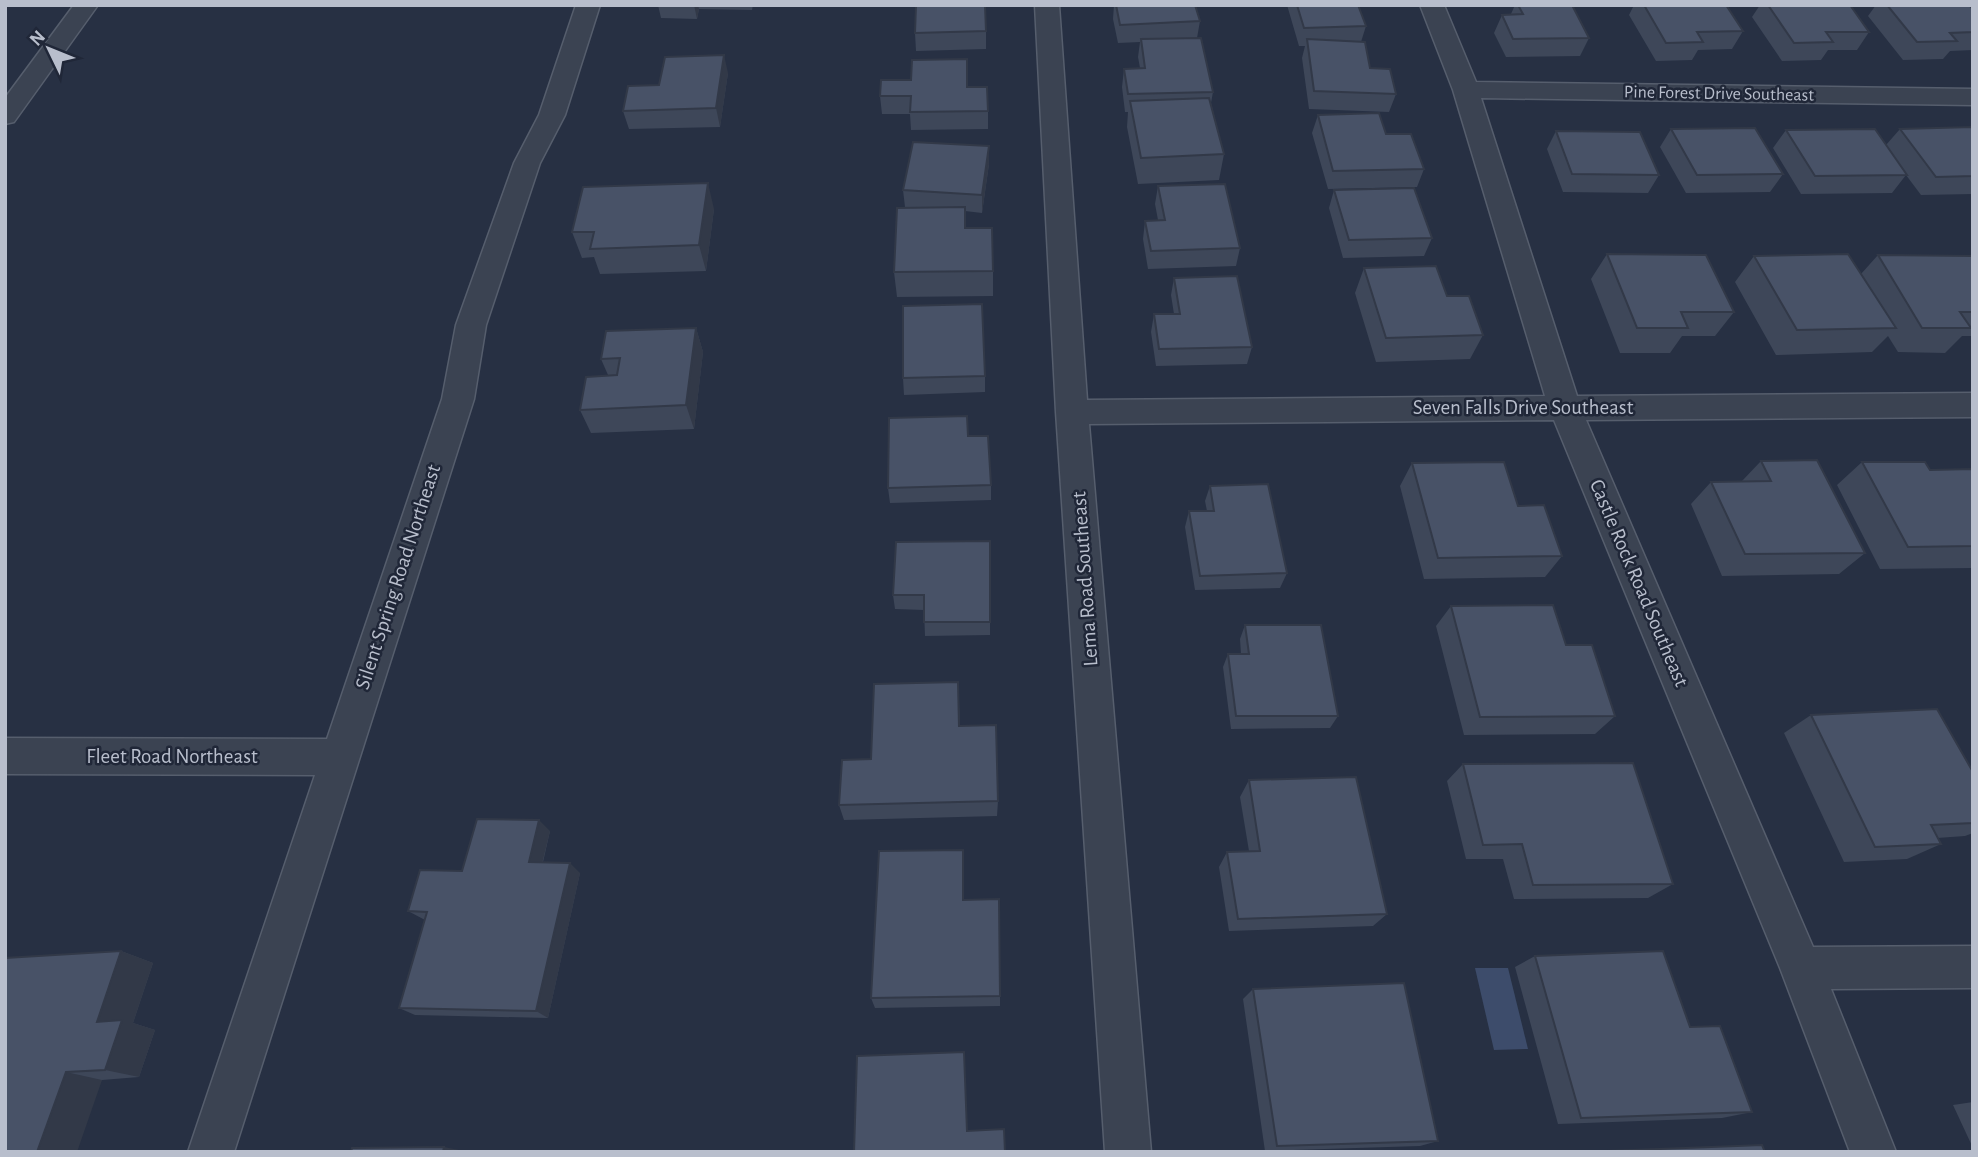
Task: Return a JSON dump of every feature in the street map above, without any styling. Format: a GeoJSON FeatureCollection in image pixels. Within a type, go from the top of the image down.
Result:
{"type":"FeatureCollection","features":[{"type":"Feature","properties":{"kind":"street"},"geometry":{"type":"LineString","coordinates":[[5,116],[86,5]]}},
{"type":"Feature","properties":{"kind":"street","name":"Silent Spring Road Northeast"},"geometry":{"type":"LineString","coordinates":[[211,1152],[458,399],[471,325],[527,163],[552,115],[588,5]]}},
{"type":"Feature","properties":{"kind":"street","name":"Lema Road Southeast"},"geometry":{"type":"LineString","coordinates":[[1047,5],[1072,412],[1128,1152]]}},
{"type":"Feature","properties":{"kind":"street","name":"Castle Rock Road Southeast"},"geometry":{"type":"LineString","coordinates":[[1432,5],[1466,90],[1564,406],[1801,968],[1873,1152]]}},
{"type":"Feature","properties":{"kind":"street","name":"Pine Forest Drive Southeast"},"geometry":{"type":"LineString","coordinates":[[1466,90],[1973,97]]}},
{"type":"Feature","properties":{"kind":"street","name":"Seven Falls Drive Southeast"},"geometry":{"type":"LineString","coordinates":[[1072,412],[1564,406],[1973,405]]}},
{"type":"Feature","properties":{"kind":"street","name":"Fleet Road Northeast"},"geometry":{"type":"LineString","coordinates":[[5,756],[339,757]]}},
{"type":"Feature","properties":{"kind":"street"},"geometry":{"type":"LineString","coordinates":[[1801,968],[1973,967]]}},
{"type":"Feature","properties":{"kind":"water"},"geometry":{"type":"Polygon","coordinates":[[[1475,968],[1508,968],[1528,1049],[1494,1050],[1475,968]]]}},
{"type":"Feature","properties":{"kind":"building"},"geometry":{"type":"Polygon","coordinates":[[[916,5],[985,5],[986,31],[915,33],[916,5]]]}},
{"type":"Feature","properties":{"kind":"building"},"geometry":{"type":"Polygon","coordinates":[[[1116,5],[1195,5],[1200,21],[1120,25],[1116,5]]]}},
{"type":"Feature","properties":{"kind":"building"},"geometry":{"type":"Polygon","coordinates":[[[1297,5],[1358,5],[1366,26],[1304,28],[1297,5]]]}},
{"type":"Feature","properties":{"kind":"building"},"geometry":{"type":"Polygon","coordinates":[[[1518,5],[1572,5],[1589,38],[1513,39],[1502,15],[1523,14],[1518,5]]]}},
{"type":"Feature","properties":{"kind":"building"},"geometry":{"type":"Polygon","coordinates":[[[1644,5],[1726,5],[1743,31],[1697,32],[1703,42],[1666,43],[1644,5]]]}},
{"type":"Feature","properties":{"kind":"building"},"geometry":{"type":"Polygon","coordinates":[[[1768,5],[1850,5],[1869,32],[1826,32],[1833,42],[1794,43],[1768,5]]]}},
{"type":"Feature","properties":{"kind":"building"},"geometry":{"type":"Polygon","coordinates":[[[1887,5],[1969,5],[1973,9],[1973,32],[1950,33],[1957,41],[1917,42],[1887,5]]]}},
{"type":"Feature","properties":{"kind":"building"},"geometry":{"type":"Polygon","coordinates":[[[1201,38],[1213,92],[1128,94],[1124,69],[1145,68],[1141,39],[1201,38]]]}},
{"type":"Feature","properties":{"kind":"building"},"geometry":{"type":"Polygon","coordinates":[[[1307,39],[1365,42],[1370,68],[1390,69],[1396,94],[1314,91],[1307,39]]]}},
{"type":"Feature","properties":{"kind":"building"},"geometry":{"type":"Polygon","coordinates":[[[724,55],[716,108],[623,111],[628,86],[659,85],[665,57],[724,55]]]}},
{"type":"Feature","properties":{"kind":"building"},"geometry":{"type":"Polygon","coordinates":[[[967,59],[967,87],[987,87],[988,111],[910,112],[911,96],[880,96],[881,80],[911,80],[912,60],[967,59]]]}},
{"type":"Feature","properties":{"kind":"building"},"geometry":{"type":"Polygon","coordinates":[[[1209,98],[1224,154],[1141,158],[1130,101],[1209,98]]]}},
{"type":"Feature","properties":{"kind":"building"},"geometry":{"type":"Polygon","coordinates":[[[1379,113],[1386,134],[1411,134],[1424,169],[1333,171],[1318,115],[1379,113]]]}},
{"type":"Feature","properties":{"kind":"building"},"geometry":{"type":"Polygon","coordinates":[[[1973,127],[1973,176],[1936,177],[1900,129],[1973,127]]]}},
{"type":"Feature","properties":{"kind":"building"},"geometry":{"type":"Polygon","coordinates":[[[1755,128],[1783,174],[1697,175],[1671,129],[1755,128]]]}},
{"type":"Feature","properties":{"kind":"building"},"geometry":{"type":"Polygon","coordinates":[[[1875,129],[1907,175],[1815,176],[1786,130],[1875,129]]]}},
{"type":"Feature","properties":{"kind":"building"},"geometry":{"type":"Polygon","coordinates":[[[1556,131],[1640,132],[1659,175],[1572,174],[1556,131]]]}},
{"type":"Feature","properties":{"kind":"building"},"geometry":{"type":"Polygon","coordinates":[[[913,142],[989,146],[982,195],[903,190],[913,142]]]}},
{"type":"Feature","properties":{"kind":"building"},"geometry":{"type":"Polygon","coordinates":[[[708,183],[699,245],[590,249],[594,232],[572,232],[583,187],[708,183]]]}},
{"type":"Feature","properties":{"kind":"building"},"geometry":{"type":"Polygon","coordinates":[[[1225,184],[1240,248],[1151,251],[1145,221],[1165,220],[1158,186],[1225,184]]]}},
{"type":"Feature","properties":{"kind":"building"},"geometry":{"type":"Polygon","coordinates":[[[1414,188],[1432,238],[1349,240],[1334,190],[1414,188]]]}},
{"type":"Feature","properties":{"kind":"building"},"geometry":{"type":"Polygon","coordinates":[[[965,207],[965,228],[992,228],[993,271],[894,272],[897,208],[965,207]]]}},
{"type":"Feature","properties":{"kind":"building"},"geometry":{"type":"Polygon","coordinates":[[[1607,254],[1706,255],[1734,312],[1681,312],[1688,328],[1637,328],[1607,254]]]}},
{"type":"Feature","properties":{"kind":"building"},"geometry":{"type":"Polygon","coordinates":[[[1848,254],[1896,328],[1797,330],[1754,256],[1848,254]]]}},
{"type":"Feature","properties":{"kind":"building"},"geometry":{"type":"Polygon","coordinates":[[[1878,255],[1973,256],[1973,312],[1960,312],[1971,328],[1922,328],[1878,255]]]}},
{"type":"Feature","properties":{"kind":"building"},"geometry":{"type":"Polygon","coordinates":[[[1436,266],[1447,296],[1469,296],[1483,335],[1386,338],[1364,268],[1436,266]]]}},
{"type":"Feature","properties":{"kind":"building"},"geometry":{"type":"Polygon","coordinates":[[[1237,276],[1252,347],[1159,349],[1154,314],[1180,314],[1174,278],[1237,276]]]}},
{"type":"Feature","properties":{"kind":"building"},"geometry":{"type":"Polygon","coordinates":[[[982,304],[985,376],[903,378],[903,306],[982,304]]]}},
{"type":"Feature","properties":{"kind":"building"},"geometry":{"type":"Polygon","coordinates":[[[696,328],[686,405],[580,410],[586,377],[617,375],[620,358],[601,359],[606,331],[696,328]]]}},
{"type":"Feature","properties":{"kind":"building"},"geometry":{"type":"Polygon","coordinates":[[[967,416],[968,436],[988,436],[991,485],[888,488],[889,418],[967,416]]]}},
{"type":"Feature","properties":{"kind":"building"},"geometry":{"type":"Polygon","coordinates":[[[1817,460],[1865,553],[1745,554],[1711,482],[1771,481],[1761,461],[1817,460]]]}},
{"type":"Feature","properties":{"kind":"building"},"geometry":{"type":"Polygon","coordinates":[[[1504,462],[1518,506],[1544,505],[1562,556],[1438,558],[1412,463],[1504,462]]]}},
{"type":"Feature","properties":{"kind":"building"},"geometry":{"type":"Polygon","coordinates":[[[1862,462],[1925,462],[1930,470],[1973,469],[1973,546],[1908,547],[1862,462]]]}},
{"type":"Feature","properties":{"kind":"building"},"geometry":{"type":"Polygon","coordinates":[[[1268,484],[1287,573],[1200,576],[1189,511],[1214,511],[1210,486],[1268,484]]]}},
{"type":"Feature","properties":{"kind":"building"},"geometry":{"type":"Polygon","coordinates":[[[990,541],[990,622],[924,622],[924,595],[893,595],[896,542],[990,541]]]}},
{"type":"Feature","properties":{"kind":"building"},"geometry":{"type":"Polygon","coordinates":[[[1553,605],[1566,645],[1592,645],[1615,716],[1480,717],[1451,606],[1553,605]]]}},
{"type":"Feature","properties":{"kind":"building"},"geometry":{"type":"Polygon","coordinates":[[[1245,625],[1321,625],[1338,716],[1236,716],[1228,654],[1249,654],[1245,625]]]}},
{"type":"Feature","properties":{"kind":"building"},"geometry":{"type":"Polygon","coordinates":[[[958,682],[959,726],[996,725],[998,801],[839,805],[842,760],[871,759],[874,684],[958,682]]]}},
{"type":"Feature","properties":{"kind":"building"},"geometry":{"type":"Polygon","coordinates":[[[1937,709],[1973,772],[1973,823],[1931,825],[1941,844],[1875,847],[1811,715],[1937,709]]]}},
{"type":"Feature","properties":{"kind":"building"},"geometry":{"type":"Polygon","coordinates":[[[1633,763],[1673,884],[1533,885],[1522,844],[1483,845],[1463,764],[1633,763]]]}},
{"type":"Feature","properties":{"kind":"building"},"geometry":{"type":"Polygon","coordinates":[[[1356,777],[1387,914],[1238,919],[1227,852],[1260,851],[1249,780],[1356,777]]]}},
{"type":"Feature","properties":{"kind":"building"},"geometry":{"type":"Polygon","coordinates":[[[477,819],[539,820],[529,862],[570,863],[536,1011],[399,1008],[427,912],[408,911],[420,870],[462,871],[477,819]]]}},
{"type":"Feature","properties":{"kind":"building"},"geometry":{"type":"Polygon","coordinates":[[[963,850],[963,900],[999,899],[1000,996],[871,998],[879,851],[963,850]]]}},
{"type":"Feature","properties":{"kind":"building"},"geometry":{"type":"Polygon","coordinates":[[[121,951],[97,1022],[122,1020],[105,1070],[66,1072],[37,1152],[5,1152],[5,958],[121,951]]]}},
{"type":"Feature","properties":{"kind":"building"},"geometry":{"type":"Polygon","coordinates":[[[1663,951],[1690,1027],[1720,1026],[1752,1112],[1581,1118],[1535,956],[1663,951]]]}},
{"type":"Feature","properties":{"kind":"building"},"geometry":{"type":"Polygon","coordinates":[[[1404,983],[1438,1141],[1277,1146],[1253,989],[1404,983]]]}},
{"type":"Feature","properties":{"kind":"building"},"geometry":{"type":"Polygon","coordinates":[[[964,1052],[967,1131],[1004,1129],[1005,1152],[854,1152],[857,1056],[964,1052]]]}},
{"type":"Feature","properties":{"kind":"building"},"geometry":{"type":"Polygon","coordinates":[[[1762,1145],[1765,1152],[1609,1151],[1762,1145]]]}},
{"type":"Feature","properties":{"kind":"building"},"geometry":{"type":"Polygon","coordinates":[[[444,1147],[443,1152],[351,1152],[352,1148],[444,1147]]]}}]}
